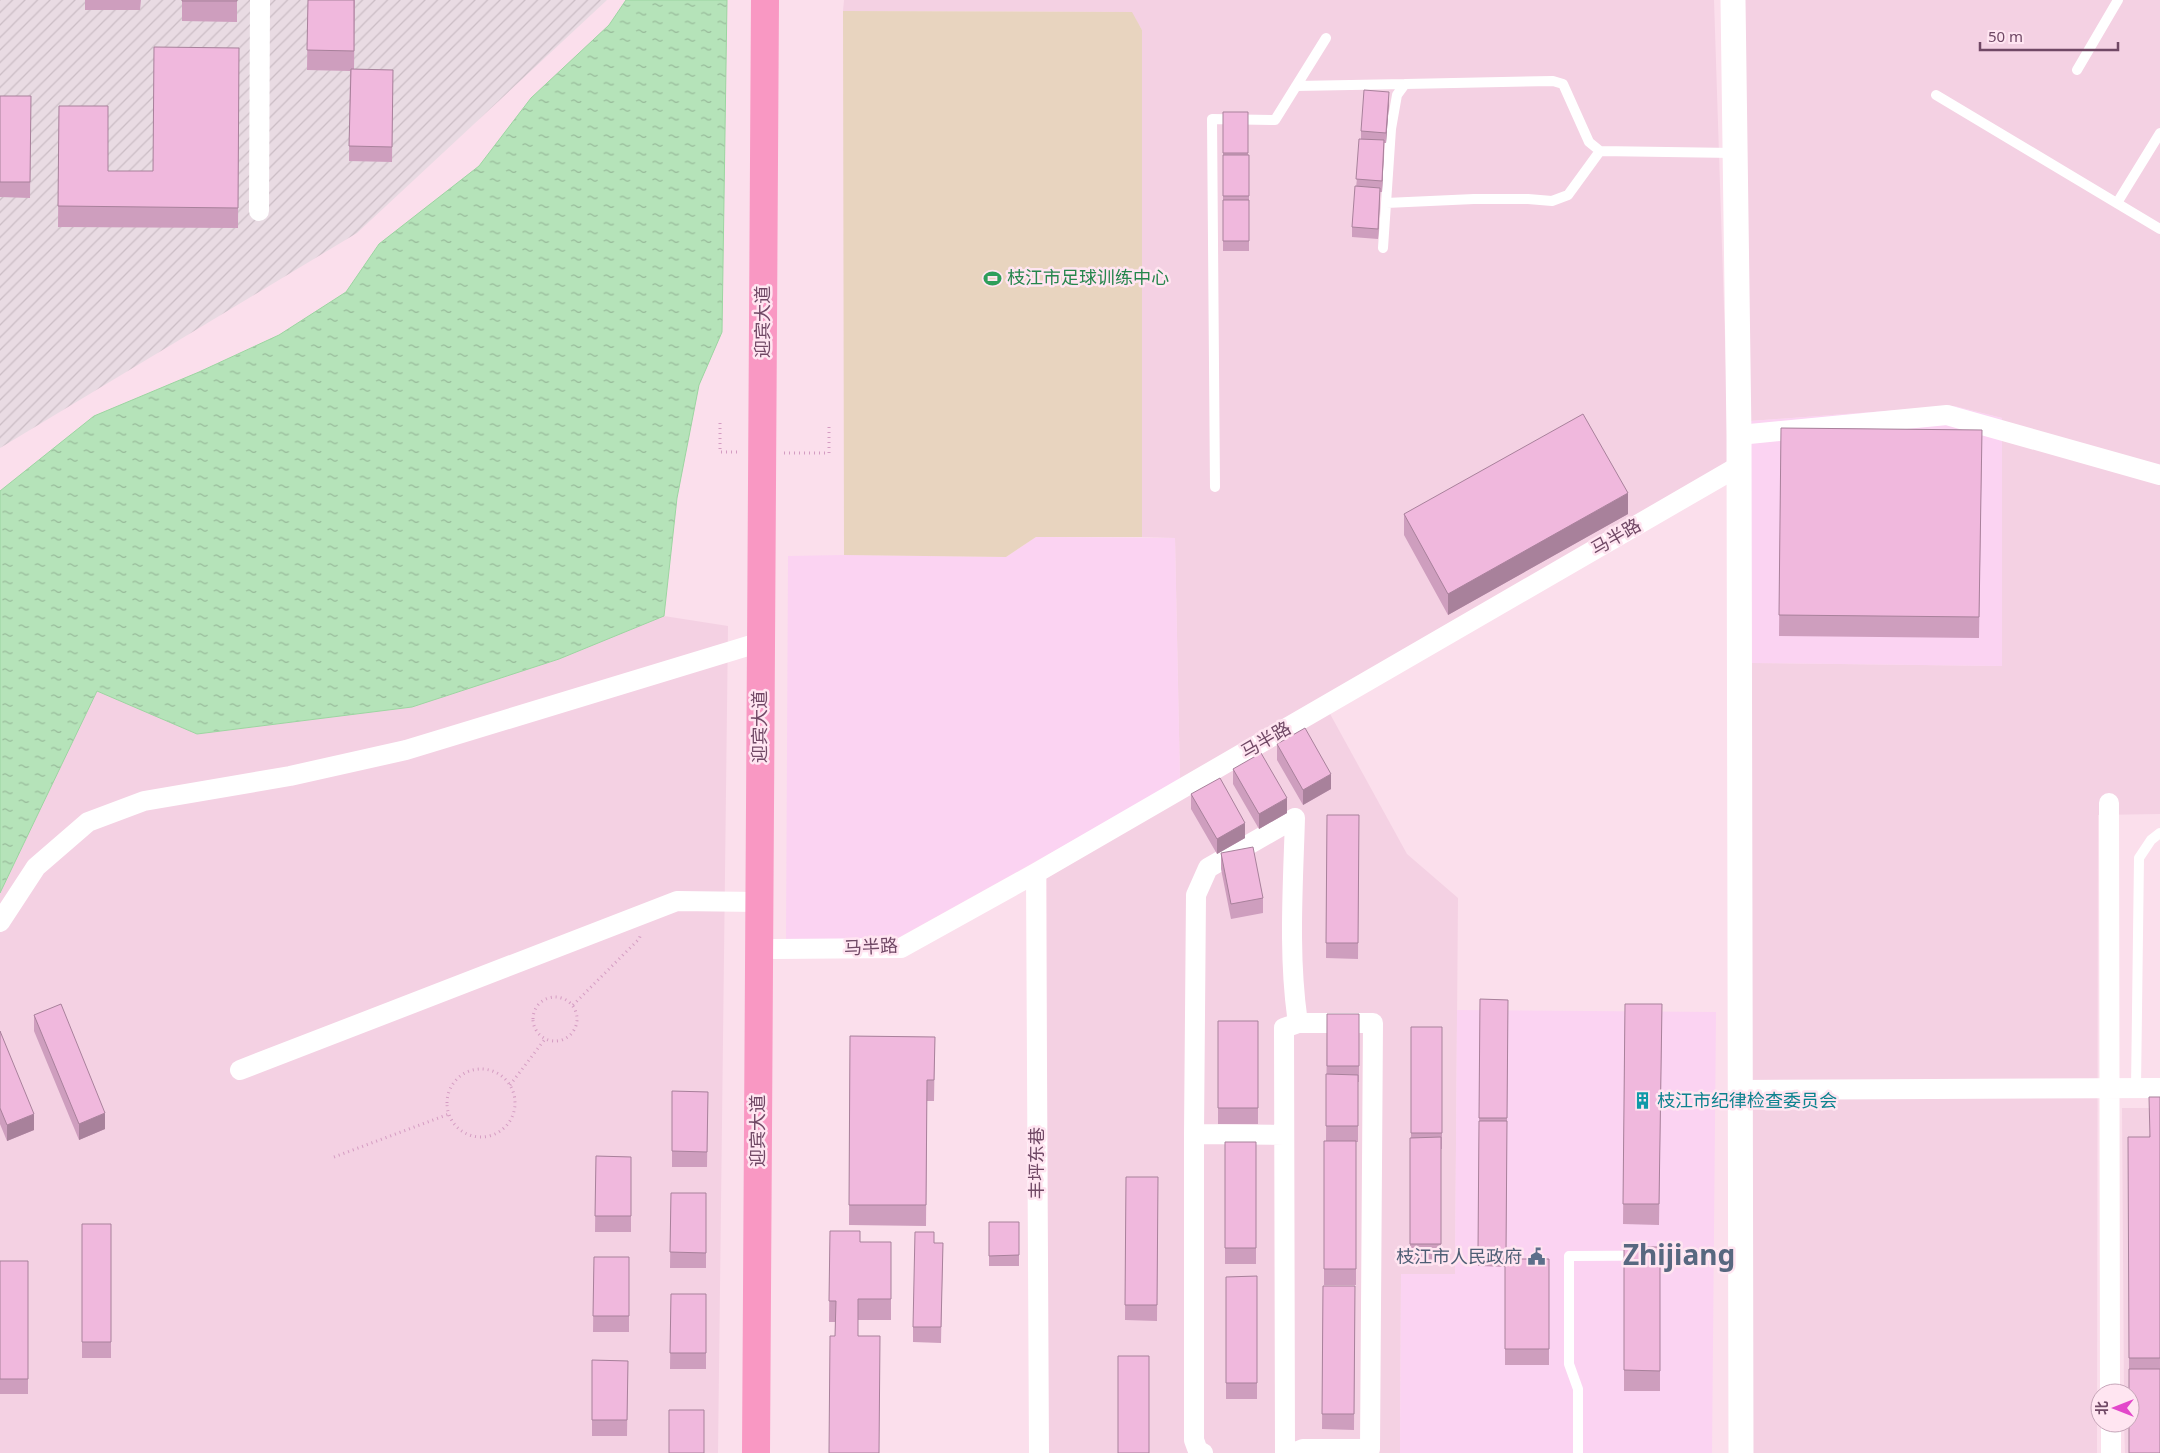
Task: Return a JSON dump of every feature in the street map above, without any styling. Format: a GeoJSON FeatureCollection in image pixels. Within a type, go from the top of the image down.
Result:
{"type":"FeatureCollection","features":[{"type":"Feature","properties":{"kind":"main road","name":"迎宾大道"},"geometry":{"type":"LineString","coordinates":[[756,1453],[765,0]]}},
{"type":"Feature","properties":{"kind":"main road","name":"迎宾大道"},"geometry":{"type":"LineString","coordinates":[[771,1453],[780,0]]}},
{"type":"Feature","properties":{"kind":"street"},"geometry":{"type":"LineString","coordinates":[[259,211],[260,0]]}},
{"type":"Feature","properties":{"kind":"street"},"geometry":{"type":"LineString","coordinates":[[1733,0],[1739,435],[1741,1453]]}},
{"type":"Feature","properties":{"kind":"street"},"geometry":{"type":"LineString","coordinates":[[1739,435],[1946,414],[2160,476]]}},
{"type":"Feature","properties":{"kind":"street","name":"马半路"},"geometry":{"type":"LineString","coordinates":[[774,949],[901,948],[1036,873],[1739,466]]}},
{"type":"Feature","properties":{"kind":"street"},"geometry":{"type":"LineString","coordinates":[[0,922],[36,867],[88,822],[144,801],[290,776],[406,750],[761,642]]}},
{"type":"Feature","properties":{"kind":"street"},"geometry":{"type":"LineString","coordinates":[[2109,803],[2110,1383]]}},
{"type":"Feature","properties":{"kind":"street"},"geometry":{"type":"LineString","coordinates":[[1203,1453],[1198,1450],[1194,1440],[1196,895],[1208,868],[1295,818],[1292,946],[1294,1000],[1298,1023]]}},
{"type":"Feature","properties":{"kind":"street","name":"丰坪东巷"},"geometry":{"type":"LineString","coordinates":[[1036,873],[1038,1453]]}},
{"type":"Feature","properties":{"kind":"street"},"geometry":{"type":"LineString","coordinates":[[240,1070],[677,901],[759,902]]}},
{"type":"Feature","properties":{"kind":"street"},"geometry":{"type":"LineString","coordinates":[[1285,1453],[1284,1028],[1298,1023],[1373,1023],[1370,1449],[1302,1449],[1293,1453]]}},
{"type":"Feature","properties":{"kind":"street"},"geometry":{"type":"LineString","coordinates":[[1741,1090],[2160,1088]]}},
{"type":"Feature","properties":{"kind":"street"},"geometry":{"type":"LineString","coordinates":[[1194,1134],[1284,1135]]}},
{"type":"Feature","properties":{"kind":"street"},"geometry":{"type":"LineString","coordinates":[[2110,1433],[2111,1453]]}},
{"type":"Feature","properties":{"kind":"lane"},"geometry":{"type":"LineString","coordinates":[[2077,70],[2118,0]]}},
{"type":"Feature","properties":{"kind":"lane"},"geometry":{"type":"LineString","coordinates":[[1215,487],[1212,119],[1275,120],[1326,38]]}},
{"type":"Feature","properties":{"kind":"lane"},"geometry":{"type":"LineString","coordinates":[[1296,86],[1553,81],[1562,84],[1589,142],[1600,151],[1735,153]]}},
{"type":"Feature","properties":{"kind":"lane"},"geometry":{"type":"LineString","coordinates":[[1383,248],[1391,129],[1397,95],[1405,84]]}},
{"type":"Feature","properties":{"kind":"lane"},"geometry":{"type":"LineString","coordinates":[[1936,95],[2160,229]]}},
{"type":"Feature","properties":{"kind":"lane"},"geometry":{"type":"LineString","coordinates":[[2117,203],[2160,133]]}},
{"type":"Feature","properties":{"kind":"lane"},"geometry":{"type":"LineString","coordinates":[[1386,204],[1474,199],[1552,201],[1568,194],[1600,151]]}},
{"type":"Feature","properties":{"kind":"lane"},"geometry":{"type":"LineString","coordinates":[[2136,1088],[2139,858],[2150,840],[2160,833]]}},
{"type":"Feature","properties":{"kind":"lane"},"geometry":{"type":"LineString","coordinates":[[1578,1453],[1578,1389],[1569,1364],[1569,1256],[1741,1255]]}},
{"type":"Feature","properties":{"kind":"path"},"geometry":{"type":"LineString","coordinates":[[720,423],[720,452]]}},
{"type":"Feature","properties":{"kind":"path"},"geometry":{"type":"LineString","coordinates":[[829,425],[829,453]]}},
{"type":"Feature","properties":{"kind":"path"},"geometry":{"type":"LineString","coordinates":[[572,1005],[639,939],[652,911]]}},
{"type":"Feature","properties":{"kind":"path"},"geometry":{"type":"LineString","coordinates":[[554,997],[567,1000],[572,1005],[577,1019],[573,1033],[560,1041],[545,1039],[535,1028],[533,1021],[536,1007],[541,1002],[554,997]]}},
{"type":"Feature","properties":{"kind":"path"},"geometry":{"type":"LineString","coordinates":[[510,1085],[545,1039]]}},
{"type":"Feature","properties":{"kind":"path"},"geometry":{"type":"LineString","coordinates":[[492,1070],[502,1076],[510,1085],[515,1096],[515,1107],[510,1122],[498,1133],[488,1137],[477,1138],[466,1135],[458,1129],[449,1114],[447,1098],[451,1086],[458,1077],[468,1071],[492,1070]]}},
{"type":"Feature","properties":{"kind":"path"},"geometry":{"type":"LineString","coordinates":[[334,1157],[449,1114]]}},
{"type":"Feature","properties":{"kind":"shaded area"},"geometry":{"type":"Polygon","coordinates":[[[0,0],[607,0],[357,233],[0,448],[0,0]]]}},
{"type":"Feature","properties":{"kind":"shaded area"},"geometry":{"type":"Polygon","coordinates":[[[844,0],[1714,0],[1729,462],[1180,781],[1175,538],[1142,537],[1142,30],[1131,12],[843,11],[844,0]]]}},
{"type":"Feature","properties":{"kind":"shaded area"},"geometry":{"type":"Polygon","coordinates":[[[1743,0],[2160,0],[2160,814],[2098,815],[2097,1383],[2090,1383],[2090,1433],[2097,1433],[2097,1453],[1752,1453],[1752,663],[2002,666],[2002,418],[1954,406],[1750,421],[1743,0]]]}},
{"type":"Feature","properties":{"kind":"shaded area","name":"枝江市足球训练中心"},"geometry":{"type":"Polygon","coordinates":[[[843,11],[1132,12],[1142,30],[1142,537],[1036,537],[1006,557],[844,555],[843,11]]]}},
{"type":"Feature","properties":{"kind":"shaded area"},"geometry":{"type":"Polygon","coordinates":[[[1954,406],[2002,418],[2002,666],[1752,663],[1750,421],[1954,406]]]}},
{"type":"Feature","properties":{"kind":"shaded area"},"geometry":{"type":"Polygon","coordinates":[[[1036,537],[1175,538],[1180,781],[896,939],[786,939],[788,556],[1006,557],[1036,537]]]}},
{"type":"Feature","properties":{"kind":"shaded area"},"geometry":{"type":"Polygon","coordinates":[[[664,616],[728,626],[718,1453],[0,1453],[0,893],[97,691],[197,734],[412,707],[559,659],[664,616]]]}},
{"type":"Feature","properties":{"kind":"shaded area"},"geometry":{"type":"Polygon","coordinates":[[[1329,712],[1407,854],[1458,898],[1455,1274],[1401,1274],[1400,1453],[1046,1453],[1047,878],[1329,712]]]}},
{"type":"Feature","properties":{"kind":"shaded area"},"geometry":{"type":"Polygon","coordinates":[[[1457,1010],[1716,1012],[1712,1453],[1400,1453],[1401,1274],[1455,1274],[1457,1010]]]}},
{"type":"Feature","properties":{"kind":"shaded area"},"geometry":{"type":"Polygon","coordinates":[[[2122,1108],[2160,1108],[2160,1453],[2125,1453],[2124,1433],[2140,1433],[2140,1383],[2124,1383],[2122,1108]]]}},
{"type":"Feature","properties":{"kind":"water"},"geometry":{"type":"Polygon","coordinates":[[[626,0],[727,0],[722,332],[699,385],[677,498],[664,616],[559,659],[412,707],[197,734],[97,691],[0,893],[0,491],[94,416],[199,372],[279,335],[346,292],[379,244],[479,166],[531,98],[609,25],[626,0]]]}},
{"type":"Feature","properties":{"kind":"building"},"geometry":{"type":"Polygon","coordinates":[[[237,0],[237,1],[182,1],[237,0]]]}},
{"type":"Feature","properties":{"kind":"building"},"geometry":{"type":"Polygon","coordinates":[[[308,0],[354,0],[354,51],[307,50],[308,0]]]}},
{"type":"Feature","properties":{"kind":"building"},"geometry":{"type":"Polygon","coordinates":[[[154,47],[239,48],[238,208],[58,206],[59,106],[108,106],[108,171],[153,171],[154,47]]]}},
{"type":"Feature","properties":{"kind":"building"},"geometry":{"type":"Polygon","coordinates":[[[351,69],[393,70],[392,147],[349,146],[351,69]]]}},
{"type":"Feature","properties":{"kind":"building"},"geometry":{"type":"Polygon","coordinates":[[[1364,90],[1389,92],[1386,133],[1361,131],[1364,90]]]}},
{"type":"Feature","properties":{"kind":"building"},"geometry":{"type":"Polygon","coordinates":[[[0,96],[31,96],[30,182],[0,182],[0,96]]]}},
{"type":"Feature","properties":{"kind":"building"},"geometry":{"type":"Polygon","coordinates":[[[1223,112],[1248,112],[1248,153],[1223,153],[1223,112]]]}},
{"type":"Feature","properties":{"kind":"building"},"geometry":{"type":"Polygon","coordinates":[[[1359,139],[1384,140],[1382,181],[1356,179],[1359,139]]]}},
{"type":"Feature","properties":{"kind":"building"},"geometry":{"type":"Polygon","coordinates":[[[1223,155],[1249,155],[1249,196],[1223,196],[1223,155]]]}},
{"type":"Feature","properties":{"kind":"building"},"geometry":{"type":"Polygon","coordinates":[[[1355,186],[1380,188],[1378,229],[1352,227],[1355,186]]]}},
{"type":"Feature","properties":{"kind":"building"},"geometry":{"type":"Polygon","coordinates":[[[1223,200],[1249,200],[1249,241],[1223,241],[1223,200]]]}},
{"type":"Feature","properties":{"kind":"building"},"geometry":{"type":"Polygon","coordinates":[[[1583,414],[1628,493],[1448,594],[1404,514],[1583,414]]]}},
{"type":"Feature","properties":{"kind":"building"},"geometry":{"type":"Polygon","coordinates":[[[1781,428],[1982,430],[1979,617],[1779,615],[1781,428]]]}},
{"type":"Feature","properties":{"kind":"building"},"geometry":{"type":"Polygon","coordinates":[[[1305,728],[1331,774],[1303,790],[1277,744],[1305,728]]]}},
{"type":"Feature","properties":{"kind":"building"},"geometry":{"type":"Polygon","coordinates":[[[1261,753],[1287,798],[1259,814],[1233,769],[1261,753]]]}},
{"type":"Feature","properties":{"kind":"building"},"geometry":{"type":"Polygon","coordinates":[[[1220,778],[1245,823],[1217,839],[1191,794],[1220,778]]]}},
{"type":"Feature","properties":{"kind":"building"},"geometry":{"type":"Polygon","coordinates":[[[1327,815],[1359,815],[1358,943],[1326,943],[1327,815]]]}},
{"type":"Feature","properties":{"kind":"building"},"geometry":{"type":"Polygon","coordinates":[[[1253,847],[1263,898],[1231,904],[1221,853],[1253,847]]]}},
{"type":"Feature","properties":{"kind":"building"},"geometry":{"type":"Polygon","coordinates":[[[1480,999],[1508,1000],[1507,1118],[1479,1118],[1480,999]]]}},
{"type":"Feature","properties":{"kind":"building"},"geometry":{"type":"Polygon","coordinates":[[[61,1004],[105,1113],[79,1124],[34,1015],[61,1004]]]}},
{"type":"Feature","properties":{"kind":"building","name":"枝江市纪律检查委员会"},"geometry":{"type":"Polygon","coordinates":[[[1625,1004],[1662,1004],[1659,1204],[1623,1204],[1625,1004]]]}},
{"type":"Feature","properties":{"kind":"building"},"geometry":{"type":"Polygon","coordinates":[[[1327,1014],[1359,1014],[1359,1066],[1327,1066],[1327,1014]]]}},
{"type":"Feature","properties":{"kind":"building"},"geometry":{"type":"Polygon","coordinates":[[[1218,1021],[1258,1021],[1258,1108],[1218,1108],[1218,1021]]]}},
{"type":"Feature","properties":{"kind":"building"},"geometry":{"type":"Polygon","coordinates":[[[1411,1027],[1442,1027],[1442,1133],[1411,1133],[1411,1027]]]}},
{"type":"Feature","properties":{"kind":"building"},"geometry":{"type":"Polygon","coordinates":[[[0,1031],[34,1114],[7,1125],[0,1108],[0,1031]]]}},
{"type":"Feature","properties":{"kind":"building"},"geometry":{"type":"Polygon","coordinates":[[[850,1036],[935,1037],[934,1080],[927,1080],[926,1205],[849,1205],[850,1036]]]}},
{"type":"Feature","properties":{"kind":"building"},"geometry":{"type":"Polygon","coordinates":[[[1326,1074],[1358,1075],[1358,1126],[1326,1126],[1326,1074]]]}},
{"type":"Feature","properties":{"kind":"building"},"geometry":{"type":"Polygon","coordinates":[[[672,1091],[708,1092],[707,1152],[672,1151],[672,1091]]]}},
{"type":"Feature","properties":{"kind":"building"},"geometry":{"type":"Polygon","coordinates":[[[2149,1097],[2160,1097],[2160,1358],[2129,1358],[2128,1137],[2150,1137],[2149,1097]]]}},
{"type":"Feature","properties":{"kind":"building"},"geometry":{"type":"Polygon","coordinates":[[[1479,1121],[1507,1121],[1506,1251],[1478,1251],[1479,1121]]]}},
{"type":"Feature","properties":{"kind":"building"},"geometry":{"type":"Polygon","coordinates":[[[1441,1137],[1441,1244],[1410,1244],[1410,1138],[1441,1137]]]}},
{"type":"Feature","properties":{"kind":"building"},"geometry":{"type":"Polygon","coordinates":[[[1324,1141],[1356,1141],[1356,1269],[1324,1269],[1324,1141]]]}},
{"type":"Feature","properties":{"kind":"building"},"geometry":{"type":"Polygon","coordinates":[[[1225,1142],[1256,1142],[1256,1248],[1225,1248],[1225,1142]]]}},
{"type":"Feature","properties":{"kind":"building"},"geometry":{"type":"Polygon","coordinates":[[[596,1156],[631,1157],[631,1216],[595,1216],[596,1156]]]}},
{"type":"Feature","properties":{"kind":"building"},"geometry":{"type":"Polygon","coordinates":[[[1126,1177],[1158,1177],[1157,1305],[1125,1305],[1126,1177]]]}},
{"type":"Feature","properties":{"kind":"building"},"geometry":{"type":"Polygon","coordinates":[[[671,1193],[706,1193],[706,1253],[670,1252],[671,1193]]]}},
{"type":"Feature","properties":{"kind":"building"},"geometry":{"type":"Polygon","coordinates":[[[989,1222],[1019,1222],[1019,1255],[989,1256],[989,1222]]]}},
{"type":"Feature","properties":{"kind":"building"},"geometry":{"type":"Polygon","coordinates":[[[82,1224],[111,1224],[111,1342],[82,1342],[82,1224]]]}},
{"type":"Feature","properties":{"kind":"building"},"geometry":{"type":"Polygon","coordinates":[[[830,1231],[860,1231],[860,1242],[891,1242],[891,1299],[858,1299],[858,1336],[880,1336],[879,1453],[829,1453],[830,1336],[835,1336],[836,1301],[829,1301],[830,1231]]]}},
{"type":"Feature","properties":{"kind":"building"},"geometry":{"type":"Polygon","coordinates":[[[915,1232],[934,1232],[934,1243],[943,1243],[941,1327],[913,1327],[915,1232]]]}},
{"type":"Feature","properties":{"kind":"building"},"geometry":{"type":"Polygon","coordinates":[[[1624,1247],[1660,1247],[1660,1371],[1624,1370],[1624,1247]]]}},
{"type":"Feature","properties":{"kind":"building"},"geometry":{"type":"Polygon","coordinates":[[[594,1257],[629,1257],[629,1316],[593,1316],[594,1257]]]}},
{"type":"Feature","properties":{"kind":"building"},"geometry":{"type":"Polygon","coordinates":[[[1505,1259],[1549,1259],[1549,1349],[1505,1349],[1505,1259]]]}},
{"type":"Feature","properties":{"kind":"building"},"geometry":{"type":"Polygon","coordinates":[[[0,1261],[28,1261],[28,1379],[0,1379],[0,1261]]]}},
{"type":"Feature","properties":{"kind":"building"},"geometry":{"type":"Polygon","coordinates":[[[1257,1276],[1257,1383],[1226,1383],[1226,1277],[1257,1276]]]}},
{"type":"Feature","properties":{"kind":"building"},"geometry":{"type":"Polygon","coordinates":[[[1323,1286],[1355,1286],[1354,1414],[1322,1414],[1323,1286]]]}},
{"type":"Feature","properties":{"kind":"building"},"geometry":{"type":"Polygon","coordinates":[[[671,1294],[706,1294],[706,1353],[670,1353],[671,1294]]]}},
{"type":"Feature","properties":{"kind":"building"},"geometry":{"type":"Polygon","coordinates":[[[1118,1356],[1149,1356],[1149,1453],[1118,1453],[1118,1356]]]}},
{"type":"Feature","properties":{"kind":"building"},"geometry":{"type":"Polygon","coordinates":[[[592,1360],[628,1361],[627,1420],[592,1420],[592,1360]]]}},
{"type":"Feature","properties":{"kind":"building"},"geometry":{"type":"Polygon","coordinates":[[[2129,1369],[2160,1369],[2160,1453],[2129,1453],[2129,1433],[2140,1433],[2140,1383],[2129,1383],[2129,1369]]]}},
{"type":"Feature","properties":{"kind":"building"},"geometry":{"type":"Polygon","coordinates":[[[669,1410],[704,1410],[704,1453],[669,1453],[669,1410]]]}},
{"type":"Feature","properties":{"kind":"place","name":"枝江市足球训练中心"},"geometry":{"type":"Point","coordinates":[993,278]}},
{"type":"Feature","properties":{"kind":"place","name":"枝江市纪律检查委员会"},"geometry":{"type":"Point","coordinates":[1643,1101]}},
{"type":"Feature","properties":{"kind":"place","name":"枝江市人民政府"},"geometry":{"type":"Point","coordinates":[1536,1257]}},
{"type":"Feature","properties":{"kind":"district","name":"Zhijiang"},"geometry":{"type":"Point","coordinates":[1679,1255]}}]}
